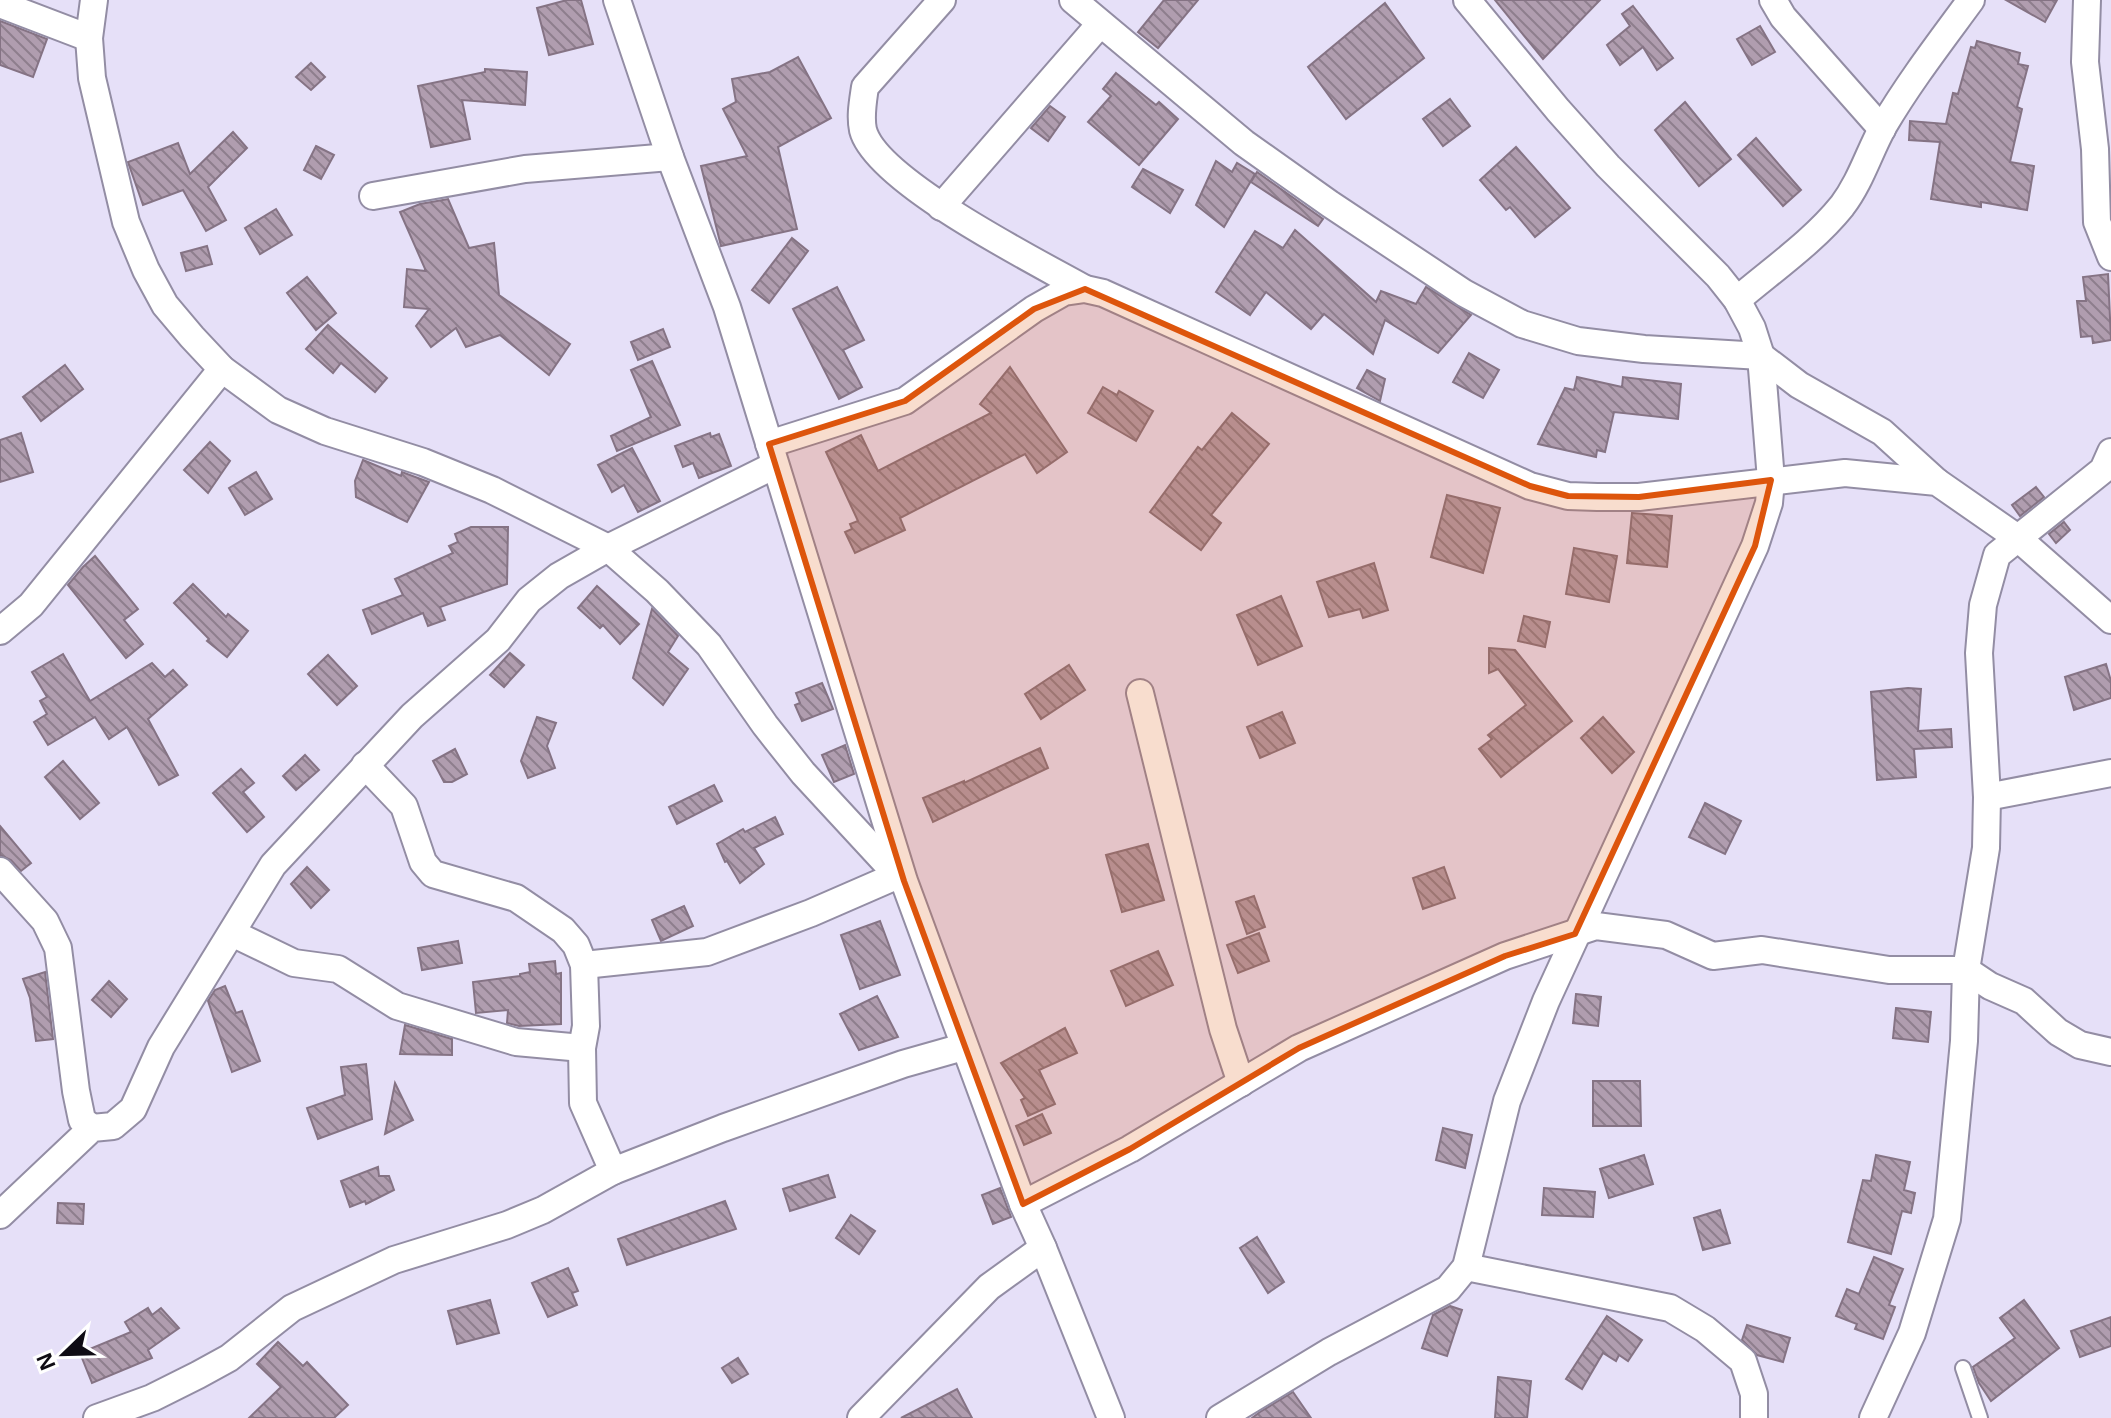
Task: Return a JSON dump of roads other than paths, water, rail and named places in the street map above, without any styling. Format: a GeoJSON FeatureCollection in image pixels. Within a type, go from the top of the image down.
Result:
{"type":"FeatureCollection","features":[{"type":"Feature","properties":{"kind":"street"},"geometry":{"type":"LineString","coordinates":[[94,0],[89,38],[92,78],[126,222],[165,305],[222,369],[278,410],[325,431],[423,462],[492,490],[608,548],[657,591],[709,645],[803,773],[900,878]]}},
{"type":"Feature","properties":{"kind":"street"},"geometry":{"type":"LineString","coordinates":[[617,0],[670,157],[727,307],[900,878],[1023,1204],[1111,1418]]}},
{"type":"Feature","properties":{"kind":"street"},"geometry":{"type":"LineString","coordinates":[[942,0],[865,87],[862,105],[864,132],[885,162],[941,207],[1085,289],[1103,293],[1530,486],[1568,496],[1639,497],[1845,473],[1937,482]]}},
{"type":"Feature","properties":{"kind":"street"},"geometry":{"type":"LineString","coordinates":[[1073,0],[1244,143],[1464,293],[1522,324],[1578,341],[1644,349],[1761,356],[1799,385],[1882,432],[1937,482],[2019,539],[2111,620]]}},
{"type":"Feature","properties":{"kind":"street"},"geometry":{"type":"LineString","coordinates":[[1220,1418],[1329,1352],[1448,1289],[1459,1279],[1466,1267],[1507,1101],[1575,934],[1755,546],[1769,503],[1771,480],[1761,356],[1752,328],[1737,300],[1718,276],[1568,122],[1467,0]]}},
{"type":"Feature","properties":{"kind":"street"},"geometry":{"type":"LineString","coordinates":[[1773,0],[1783,17],[1882,129]]}},
{"type":"Feature","properties":{"kind":"street"},"geometry":{"type":"LineString","coordinates":[[1737,300],[1818,232],[1842,206],[1864,171],[1882,129],[1909,84],[1971,0]]}},
{"type":"Feature","properties":{"kind":"street"},"geometry":{"type":"LineString","coordinates":[[2087,0],[2085,62],[2095,149],[2097,222],[2111,257]]}},
{"type":"Feature","properties":{"kind":"street"},"geometry":{"type":"LineString","coordinates":[[0,4],[89,38]]}},
{"type":"Feature","properties":{"kind":"street"},"geometry":{"type":"LineString","coordinates":[[941,207],[1100,24]]}},
{"type":"Feature","properties":{"kind":"street"},"geometry":{"type":"LineString","coordinates":[[373,196],[525,169],[670,157]]}},
{"type":"Feature","properties":{"kind":"street"},"geometry":{"type":"LineString","coordinates":[[0,1215],[92,1128],[113,1126],[133,1109],[161,1047],[273,865],[412,716],[498,640],[529,600],[559,576],[772,454],[905,401],[1034,309],[1064,292],[1085,289]]}},
{"type":"Feature","properties":{"kind":"street"},"geometry":{"type":"LineString","coordinates":[[0,631],[31,605],[222,369]]}},
{"type":"Feature","properties":{"kind":"street"},"geometry":{"type":"LineString","coordinates":[[1873,1418],[1912,1333],[1947,1219],[1964,1041],[1966,970],[1986,848],[1987,797],[1979,653],[1983,605],[1997,555],[2103,470],[2111,452]]}},
{"type":"Feature","properties":{"kind":"street"},"geometry":{"type":"LineString","coordinates":[[1140,693],[1223,1029],[1241,1083]]}},
{"type":"Feature","properties":{"kind":"street"},"geometry":{"type":"LineString","coordinates":[[365,765],[404,806],[423,862],[433,874],[516,898],[563,930],[576,945],[584,965],[586,1026],[582,1048],[583,1103],[613,1171]]}},
{"type":"Feature","properties":{"kind":"street"},"geometry":{"type":"LineString","coordinates":[[1987,797],[2111,773]]}},
{"type":"Feature","properties":{"kind":"street"},"geometry":{"type":"LineString","coordinates":[[0,871],[45,921],[58,948],[76,1091],[82,1120],[92,1128]]}},
{"type":"Feature","properties":{"kind":"street"},"geometry":{"type":"LineString","coordinates":[[584,965],[707,952],[900,878]]}},
{"type":"Feature","properties":{"kind":"street"},"geometry":{"type":"LineString","coordinates":[[1023,1204],[1130,1149],[1299,1048],[1505,956],[1596,926],[1666,935],[1713,956],[1762,950],[1889,970],[1966,970],[1990,986],[2024,1001],[2058,1032],[2080,1045],[2111,1052]]}},
{"type":"Feature","properties":{"kind":"street"},"geometry":{"type":"LineString","coordinates":[[232,933],[294,963],[338,969],[397,1006],[516,1042],[582,1048]]}},
{"type":"Feature","properties":{"kind":"street"},"geometry":{"type":"LineString","coordinates":[[97,1418],[152,1398],[209,1369],[229,1358],[292,1308],[394,1260],[507,1225],[543,1210],[613,1171],[876,1074],[963,1047]]}},
{"type":"Feature","properties":{"kind":"street"},"geometry":{"type":"LineString","coordinates":[[861,1418],[989,1287],[1043,1248]]}},
{"type":"Feature","properties":{"kind":"street"},"geometry":{"type":"LineString","coordinates":[[1466,1267],[1670,1308],[1705,1329],[1743,1361],[1754,1394],[1754,1418]]}},
{"type":"Feature","properties":{"kind":"lane"},"geometry":{"type":"LineString","coordinates":[[1963,1368],[1980,1418]]}}]}
